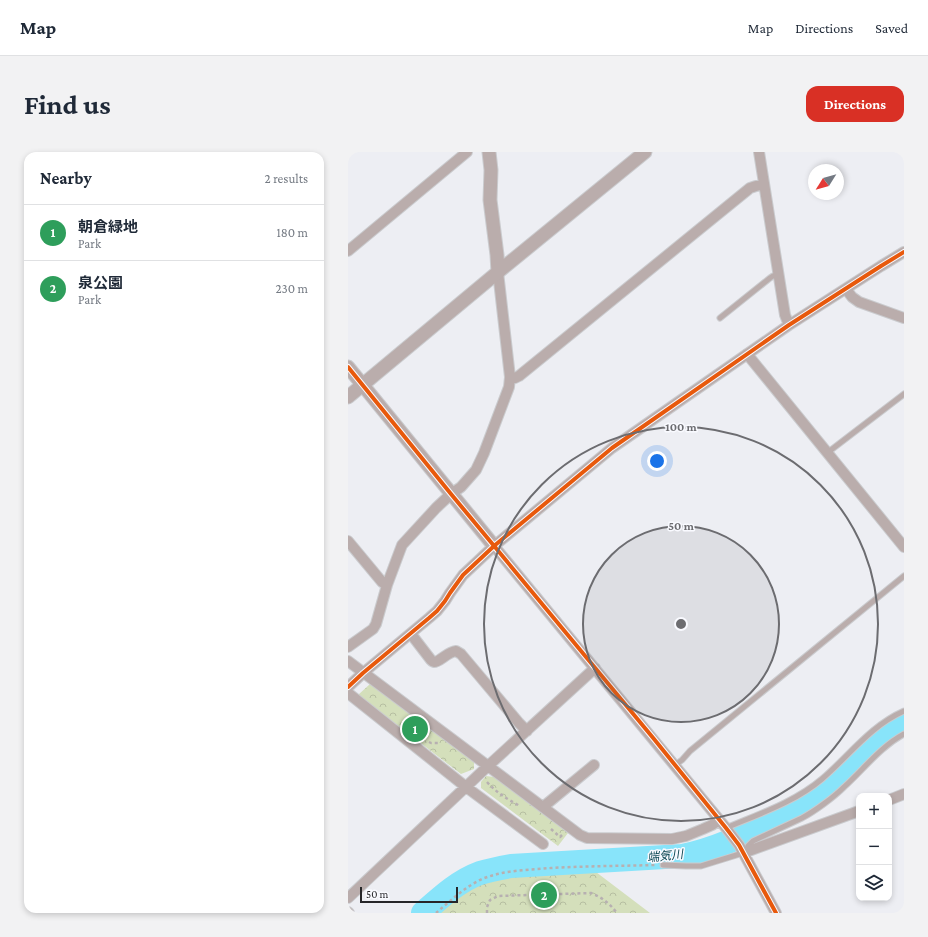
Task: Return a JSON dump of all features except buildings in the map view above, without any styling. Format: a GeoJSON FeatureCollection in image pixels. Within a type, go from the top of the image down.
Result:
{"type":"FeatureCollection","features":[{"type":"Feature","properties":{"kind":"street"},"geometry":{"type":"LineString","coordinates":[[348,251],[468,152]]}},
{"type":"Feature","properties":{"kind":"street"},"geometry":{"type":"LineString","coordinates":[[348,647],[373,629],[376,624],[387,585],[402,545],[436,508],[468,480],[476,470],[487,446],[509,387],[510,377],[490,200],[491,170],[489,152]]}},
{"type":"Feature","properties":{"kind":"street"},"geometry":{"type":"LineString","coordinates":[[348,397],[645,152]]}},
{"type":"Feature","properties":{"kind":"street"},"geometry":{"type":"LineString","coordinates":[[758,152],[785,315],[789,325]]}},
{"type":"Feature","properties":{"kind":"street"},"geometry":{"type":"LineString","coordinates":[[510,377],[515,378],[519,376],[750,188],[764,184]]}},
{"type":"Feature","properties":{"kind":"street"},"geometry":{"type":"LineString","coordinates":[[348,687],[437,611],[462,575],[494,546],[612,448],[789,325],[904,252]]}},
{"type":"Feature","properties":{"kind":"street"},"geometry":{"type":"LineString","coordinates":[[846,289],[852,297],[859,302],[904,318]]}},
{"type":"Feature","properties":{"kind":"street"},"geometry":{"type":"LineString","coordinates":[[747,354],[904,547]]}},
{"type":"Feature","properties":{"kind":"street"},"geometry":{"type":"LineString","coordinates":[[348,368],[744,849],[776,913]]}},
{"type":"Feature","properties":{"kind":"street"},"geometry":{"type":"LineString","coordinates":[[348,541],[378,577],[387,585]]}},
{"type":"Feature","properties":{"kind":"street"},"geometry":{"type":"LineString","coordinates":[[411,634],[434,662],[451,652],[456,651],[460,654],[527,731]]}},
{"type":"Feature","properties":{"kind":"street"},"geometry":{"type":"LineString","coordinates":[[348,661],[586,838],[672,839],[686,836],[712,825],[719,820]]}},
{"type":"Feature","properties":{"kind":"street"},"geometry":{"type":"LineString","coordinates":[[348,898],[595,668]]}},
{"type":"Feature","properties":{"kind":"street"},"geometry":{"type":"LineString","coordinates":[[348,693],[466,788],[543,844]]}},
{"type":"Feature","properties":{"kind":"street"},"geometry":{"type":"LineString","coordinates":[[543,807],[594,765]]}},
{"type":"Feature","properties":{"kind":"street"},"geometry":{"type":"LineString","coordinates":[[892,799],[904,794]]}},
{"type":"Feature","properties":{"kind":"street"},"geometry":{"type":"LineString","coordinates":[[744,849],[856,812]]}},
{"type":"Feature","properties":{"kind":"lane"},"geometry":{"type":"LineString","coordinates":[[720,318],[770,278],[778,275]]}},
{"type":"Feature","properties":{"kind":"lane"},"geometry":{"type":"LineString","coordinates":[[827,453],[904,394]]}},
{"type":"Feature","properties":{"kind":"lane"},"geometry":{"type":"LineString","coordinates":[[675,766],[690,751],[904,576]]}},
{"type":"Feature","properties":{"kind":"lane"},"geometry":{"type":"LineString","coordinates":[[728,829],[803,793],[822,779],[869,733],[904,711]]}},
{"type":"Feature","properties":{"kind":"lane"},"geometry":{"type":"LineString","coordinates":[[663,865],[701,866],[744,849],[753,841],[809,814],[844,788],[883,749],[904,734]]}},
{"type":"Feature","properties":{"kind":"path"},"geometry":{"type":"LineString","coordinates":[[436,913],[466,888],[499,874],[520,870],[572,867],[663,865]]}},
{"type":"Feature","properties":{"kind":"path"},"geometry":{"type":"LineString","coordinates":[[487,913],[486,908],[490,900],[498,896],[591,893],[610,904],[616,913]]}},
{"type":"Feature","properties":{"kind":"green space"},"geometry":{"type":"Polygon","coordinates":[[[370,684],[474,762],[474,769],[461,774],[358,695],[370,684]]]}},
{"type":"Feature","properties":{"kind":"green space"},"geometry":{"type":"Polygon","coordinates":[[[486,776],[494,777],[568,833],[558,846],[481,788],[481,782],[486,776]]]}},
{"type":"Feature","properties":{"kind":"green space"},"geometry":{"type":"Polygon","coordinates":[[[592,869],[650,913],[440,913],[467,890],[484,882],[530,872],[592,869]]]}},
{"type":"Feature","properties":{"kind":"waterway","name":"端気川"},"geometry":{"type":"LineString","coordinates":[[423,913],[450,890],[464,881],[472,876],[491,870],[511,866],[682,856],[706,850],[730,841],[754,831],[800,808],[812,800],[823,792],[882,736],[892,729],[904,724]]}},
{"type":"Feature","properties":{"kind":"cycle path"},"geometry":{"type":"LineString","coordinates":[[348,687],[437,611],[463,575],[494,546],[612,448],[789,325],[904,252]]}},
{"type":"Feature","properties":{"kind":"cycle path"},"geometry":{"type":"LineString","coordinates":[[348,367],[726,828],[739,845],[776,913]]}},
{"type":"Feature","properties":{"kind":"place","name":"朝倉緑地"},"geometry":{"type":"Point","coordinates":[415,729]}},
{"type":"Feature","properties":{"kind":"place","name":"泉公園"},"geometry":{"type":"Point","coordinates":[544,895]}}]}
